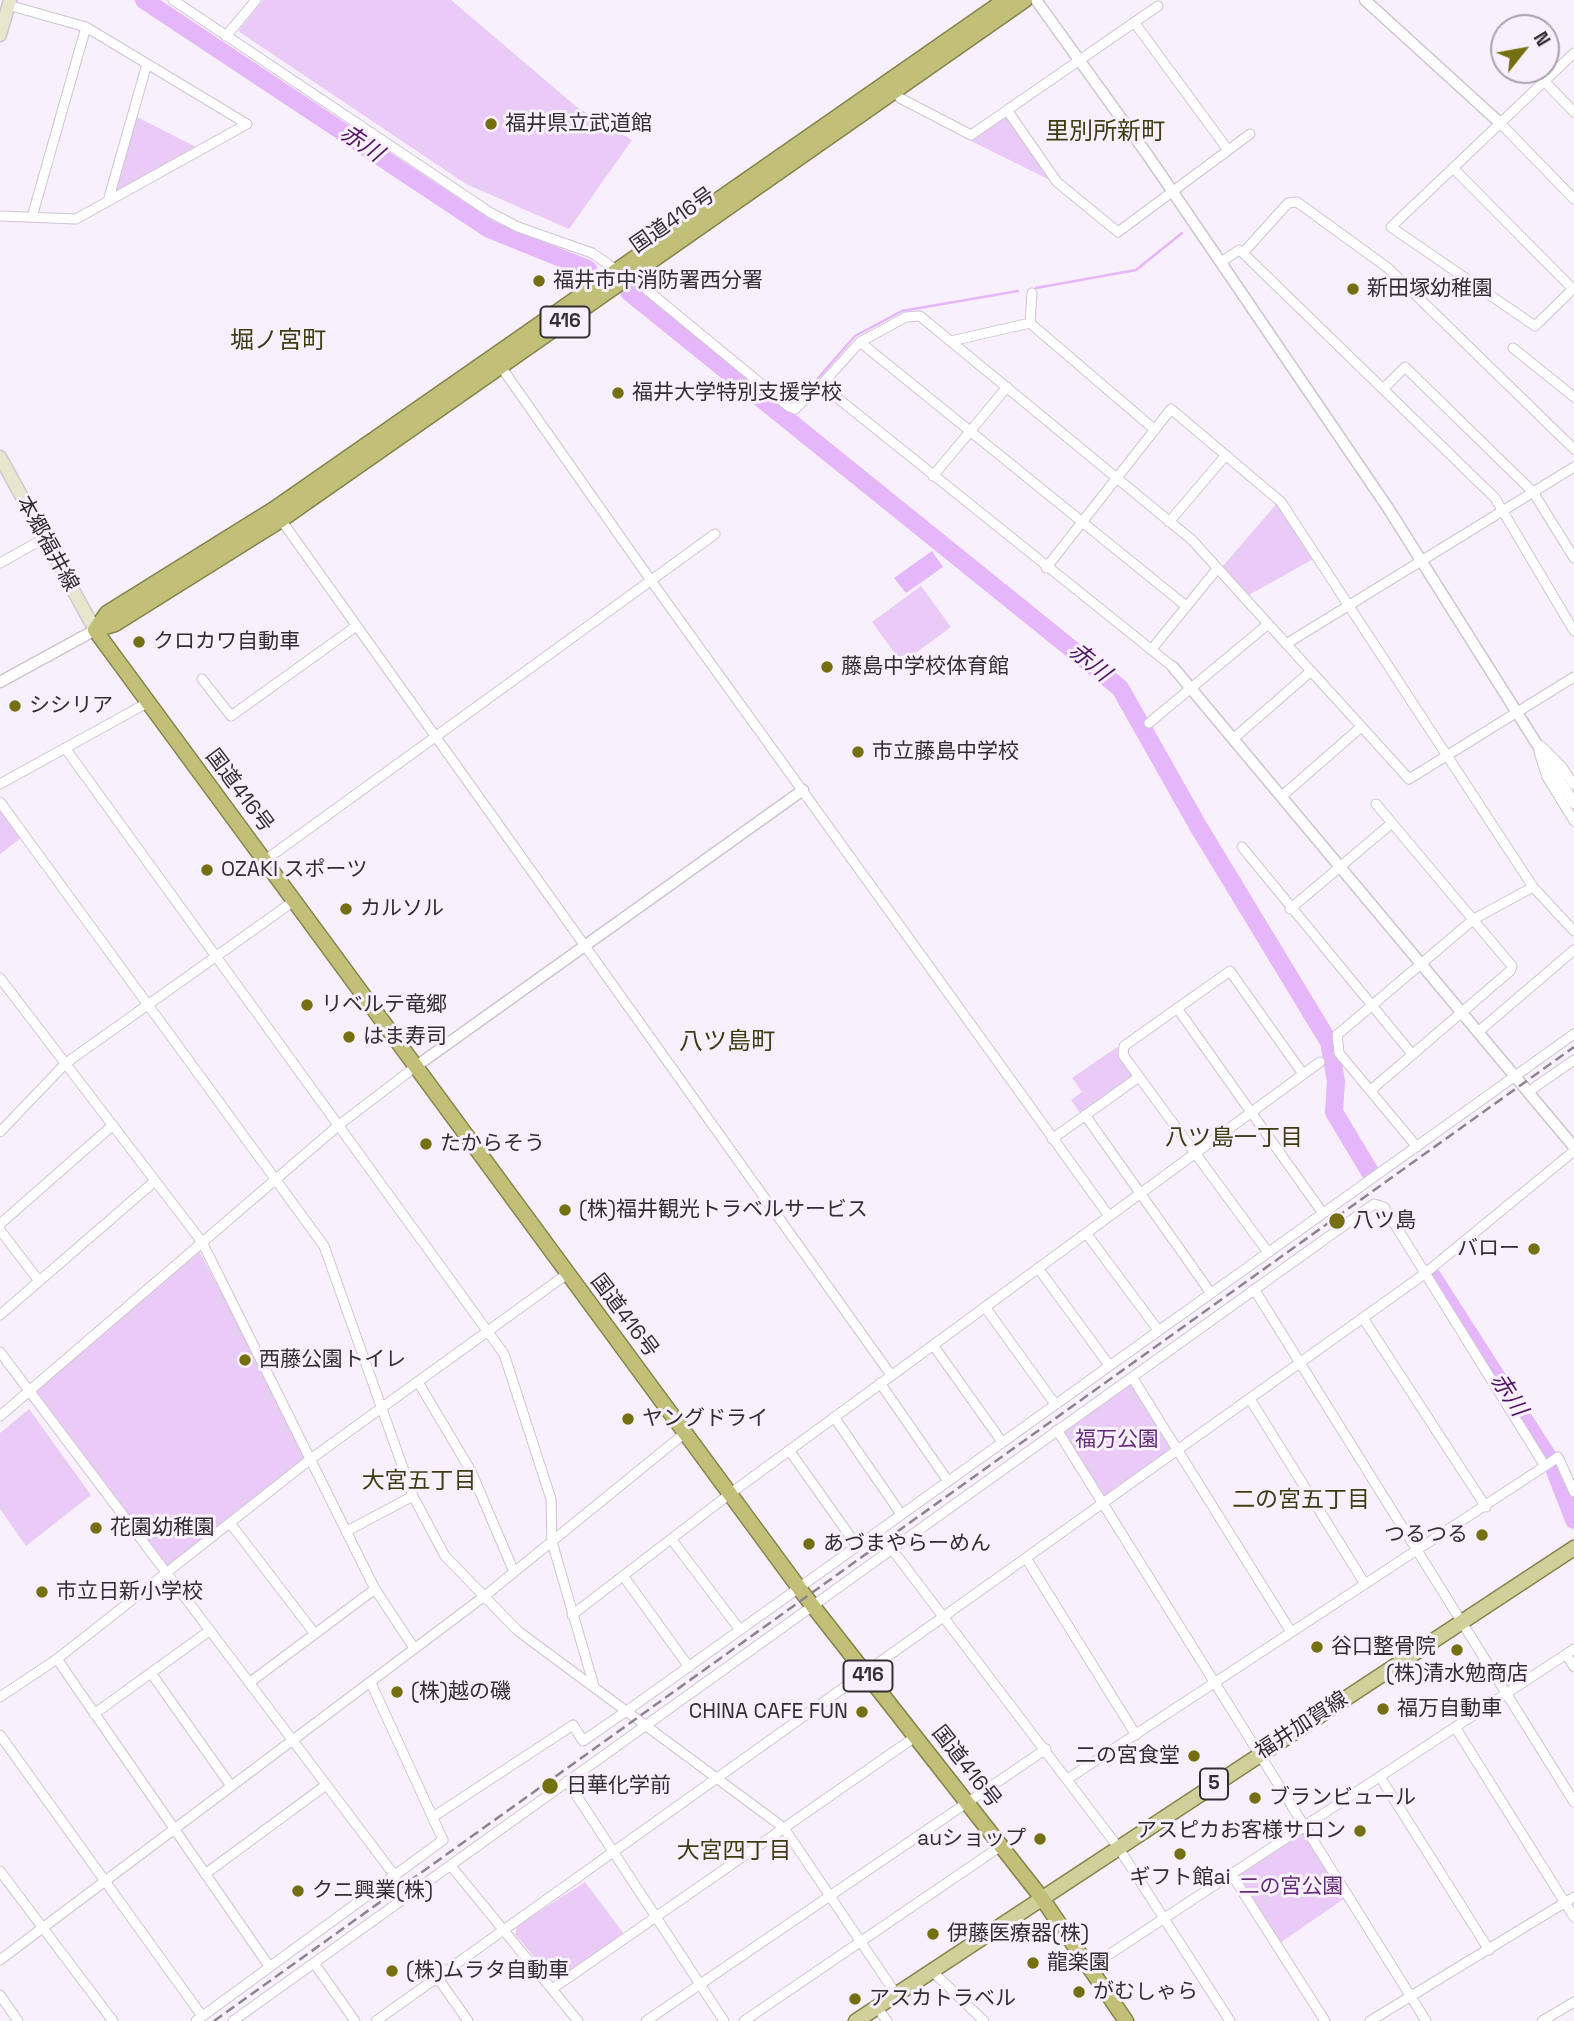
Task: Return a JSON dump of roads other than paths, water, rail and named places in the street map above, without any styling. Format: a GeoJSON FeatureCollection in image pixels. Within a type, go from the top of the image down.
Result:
{"type":"FeatureCollection","features":[{"type":"Feature","properties":{"kind":"highway","name":"国道416号"},"geometry":{"type":"LineString","coordinates":[[892,86],[1005,0]]}},
{"type":"Feature","properties":{"kind":"highway","name":"国道416号"},"geometry":{"type":"LineString","coordinates":[[1026,0],[892,86],[626,274],[277,514],[107,613],[95,630],[799,1588],[1041,1898],[1090,1967],[1119,2018]]}},
{"type":"Feature","properties":{"kind":"main road"},"geometry":{"type":"LineString","coordinates":[[0,35],[6,4]]}},
{"type":"Feature","properties":{"kind":"main road","name":"本郷福井線"},"geometry":{"type":"LineString","coordinates":[[0,457],[95,630]]}},
{"type":"Feature","properties":{"kind":"main road","name":"福井加賀線"},"geometry":{"type":"LineString","coordinates":[[856,2021],[1574,1548]]}},
{"type":"Feature","properties":{"kind":"street"},"geometry":{"type":"LineString","coordinates":[[173,0],[491,213],[518,227],[592,253],[626,274],[795,409],[860,342],[906,317],[920,316],[1192,540],[1409,779],[1574,677]]}},
{"type":"Feature","properties":{"kind":"street"},"geometry":{"type":"LineString","coordinates":[[226,36],[256,0]]}},
{"type":"Feature","properties":{"kind":"street"},"geometry":{"type":"LineString","coordinates":[[1036,0],[1173,191],[1421,559],[1574,803]]}},
{"type":"Feature","properties":{"kind":"street"},"geometry":{"type":"LineString","coordinates":[[1365,0],[1500,123],[1574,200]]}},
{"type":"Feature","properties":{"kind":"street"},"geometry":{"type":"LineString","coordinates":[[0,216],[76,219],[247,124],[86,27],[6,4]]}},
{"type":"Feature","properties":{"kind":"street"},"geometry":{"type":"LineString","coordinates":[[892,86],[900,98],[971,135],[1158,6]]}},
{"type":"Feature","properties":{"kind":"street"},"geometry":{"type":"LineString","coordinates":[[1134,22],[1228,150]]}},
{"type":"Feature","properties":{"kind":"street"},"geometry":{"type":"LineString","coordinates":[[32,217],[86,27]]}},
{"type":"Feature","properties":{"kind":"street"},"geometry":{"type":"LineString","coordinates":[[1560,66],[1574,53]]}},
{"type":"Feature","properties":{"kind":"street"},"geometry":{"type":"LineString","coordinates":[[108,201],[147,64]]}},
{"type":"Feature","properties":{"kind":"street"},"geometry":{"type":"LineString","coordinates":[[1453,168],[1573,289],[1535,326],[1391,228],[1453,168],[1541,84]]}},
{"type":"Feature","properties":{"kind":"street"},"geometry":{"type":"LineString","coordinates":[[1547,84],[1574,112]]}},
{"type":"Feature","properties":{"kind":"street"},"geometry":{"type":"LineString","coordinates":[[1007,110],[1057,182],[1118,232],[1250,134]]}},
{"type":"Feature","properties":{"kind":"street"},"geometry":{"type":"LineString","coordinates":[[1243,253],[1288,203],[1297,202],[1388,268],[1574,449]]}},
{"type":"Feature","properties":{"kind":"street"},"geometry":{"type":"LineString","coordinates":[[1221,262],[1239,250],[1243,253],[1495,498],[1500,511],[1574,631]]}},
{"type":"Feature","properties":{"kind":"street"},"geometry":{"type":"LineString","coordinates":[[1030,323],[1032,293]]}},
{"type":"Feature","properties":{"kind":"street"},"geometry":{"type":"LineString","coordinates":[[951,341],[1030,323]]}},
{"type":"Feature","properties":{"kind":"street"},"geometry":{"type":"LineString","coordinates":[[1030,323],[1155,430]]}},
{"type":"Feature","properties":{"kind":"street"},"geometry":{"type":"LineString","coordinates":[[860,342],[1186,606]]}},
{"type":"Feature","properties":{"kind":"street"},"geometry":{"type":"LineString","coordinates":[[1513,348],[1574,397]]}},
{"type":"Feature","properties":{"kind":"street"},"geometry":{"type":"LineString","coordinates":[[497,361],[652,582],[1109,1216]]}},
{"type":"Feature","properties":{"kind":"street"},"geometry":{"type":"LineString","coordinates":[[1383,389],[1405,366],[1533,492],[1574,558]]}},
{"type":"Feature","properties":{"kind":"street"},"geometry":{"type":"LineString","coordinates":[[376,2021],[1423,1275],[1573,1143],[1173,667],[1046,568],[825,388],[824,382]]}},
{"type":"Feature","properties":{"kind":"street"},"geometry":{"type":"LineString","coordinates":[[933,476],[1007,387]]}},
{"type":"Feature","properties":{"kind":"street"},"geometry":{"type":"LineString","coordinates":[[1046,568],[1171,409],[1281,502],[1533,887],[1574,931]]}},
{"type":"Feature","properties":{"kind":"street"},"geometry":{"type":"LineString","coordinates":[[1169,522],[1226,455]]}},
{"type":"Feature","properties":{"kind":"street"},"geometry":{"type":"LineString","coordinates":[[1286,644],[1574,467]]}},
{"type":"Feature","properties":{"kind":"street"},"geometry":{"type":"LineString","coordinates":[[277,514],[891,1376]]}},
{"type":"Feature","properties":{"kind":"street"},"geometry":{"type":"LineString","coordinates":[[264,861],[715,534]]}},
{"type":"Feature","properties":{"kind":"street"},"geometry":{"type":"LineString","coordinates":[[0,563],[45,538]]}},
{"type":"Feature","properties":{"kind":"street"},"geometry":{"type":"LineString","coordinates":[[1152,650],[1217,569]]}},
{"type":"Feature","properties":{"kind":"street"},"geometry":{"type":"LineString","coordinates":[[1149,723],[1267,625]]}},
{"type":"Feature","properties":{"kind":"street"},"geometry":{"type":"LineString","coordinates":[[202,679],[231,716],[355,627]]}},
{"type":"Feature","properties":{"kind":"street"},"geometry":{"type":"LineString","coordinates":[[0,682],[95,630]]}},
{"type":"Feature","properties":{"kind":"street"},"geometry":{"type":"LineString","coordinates":[[1233,739],[1310,672]]}},
{"type":"Feature","properties":{"kind":"street"},"geometry":{"type":"LineString","coordinates":[[0,784],[147,703]]}},
{"type":"Feature","properties":{"kind":"street"},"geometry":{"type":"LineString","coordinates":[[1282,796],[1360,727]]}},
{"type":"Feature","properties":{"kind":"street"},"geometry":{"type":"LineString","coordinates":[[1535,740],[1562,767],[1574,785]]}},
{"type":"Feature","properties":{"kind":"street"},"geometry":{"type":"LineString","coordinates":[[1535,740],[1547,777],[1574,821]]}},
{"type":"Feature","properties":{"kind":"street"},"geometry":{"type":"LineString","coordinates":[[65,748],[504,1354],[551,1499],[552,1542],[594,1687]]}},
{"type":"Feature","properties":{"kind":"street"},"geometry":{"type":"LineString","coordinates":[[0,1416],[339,1125],[415,1067],[803,790]]}},
{"type":"Feature","properties":{"kind":"street"},"geometry":{"type":"LineString","coordinates":[[0,802],[324,1246],[413,1496],[445,1556],[518,1631],[784,1828],[896,1994]]}},
{"type":"Feature","properties":{"kind":"street"},"geometry":{"type":"LineString","coordinates":[[1371,1090],[1510,971],[1512,966],[1376,804]]}},
{"type":"Feature","properties":{"kind":"street"},"geometry":{"type":"LineString","coordinates":[[1290,909],[1392,823]]}},
{"type":"Feature","properties":{"kind":"street"},"geometry":{"type":"LineString","coordinates":[[1242,847],[1290,909],[1412,1054]]}},
{"type":"Feature","properties":{"kind":"street"},"geometry":{"type":"LineString","coordinates":[[1417,1147],[1339,1053],[1337,1035],[1474,919],[1533,887]]}},
{"type":"Feature","properties":{"kind":"street"},"geometry":{"type":"LineString","coordinates":[[0,1132],[66,1063],[294,901]]}},
{"type":"Feature","properties":{"kind":"street"},"geometry":{"type":"LineString","coordinates":[[1478,1032],[1574,950]]}},
{"type":"Feature","properties":{"kind":"street"},"geometry":{"type":"LineString","coordinates":[[1267,1251],[1123,1055],[1124,1046],[1230,971],[1303,1074]]}},
{"type":"Feature","properties":{"kind":"street"},"geometry":{"type":"LineString","coordinates":[[0,978],[202,1242],[375,1589],[414,1648]]}},
{"type":"Feature","properties":{"kind":"street"},"geometry":{"type":"LineString","coordinates":[[1178,1008],[1322,1212]]}},
{"type":"Feature","properties":{"kind":"street"},"geometry":{"type":"LineString","coordinates":[[433,1817],[573,1725],[583,1741],[1574,1034]]}},
{"type":"Feature","properties":{"kind":"street"},"geometry":{"type":"LineString","coordinates":[[1528,1092],[1574,1060]]}},
{"type":"Feature","properties":{"kind":"street"},"geometry":{"type":"LineString","coordinates":[[572,1615],[789,1450],[1320,1062]]}},
{"type":"Feature","properties":{"kind":"street"},"geometry":{"type":"LineString","coordinates":[[1052,1139],[1139,1077]]}},
{"type":"Feature","properties":{"kind":"street"},"geometry":{"type":"LineString","coordinates":[[1085,1115],[1210,1292]]}},
{"type":"Feature","properties":{"kind":"street"},"geometry":{"type":"LineString","coordinates":[[0,1224],[113,1125]]}},
{"type":"Feature","properties":{"kind":"street"},"geometry":{"type":"LineString","coordinates":[[0,1315],[155,1181]]}},
{"type":"Feature","properties":{"kind":"street"},"geometry":{"type":"LineString","coordinates":[[233,2021],[1374,1204],[1384,1207],[1423,1275],[1545,1466]]}},
{"type":"Feature","properties":{"kind":"street"},"geometry":{"type":"LineString","coordinates":[[0,1230],[39,1281]]}},
{"type":"Feature","properties":{"kind":"street"},"geometry":{"type":"LineString","coordinates":[[1086,1233],[1158,1330]]}},
{"type":"Feature","properties":{"kind":"street"},"geometry":{"type":"LineString","coordinates":[[1038,1268],[1109,1365]]}},
{"type":"Feature","properties":{"kind":"street"},"geometry":{"type":"LineString","coordinates":[[0,1697],[57,1659],[312,1458],[567,1274]]}},
{"type":"Feature","properties":{"kind":"street"},"geometry":{"type":"LineString","coordinates":[[1254,1289],[1574,1802]]}},
{"type":"Feature","properties":{"kind":"street"},"geometry":{"type":"LineString","coordinates":[[985,1307],[1055,1404]]}},
{"type":"Feature","properties":{"kind":"street"},"geometry":{"type":"LineString","coordinates":[[1363,1318],[1486,1507]]}},
{"type":"Feature","properties":{"kind":"street"},"geometry":{"type":"LineString","coordinates":[[933,1345],[1002,1442]]}},
{"type":"Feature","properties":{"kind":"street"},"geometry":{"type":"LineString","coordinates":[[0,1352],[394,1876]]}},
{"type":"Feature","properties":{"kind":"street"},"geometry":{"type":"LineString","coordinates":[[1132,1377],[1291,1632]]}},
{"type":"Feature","properties":{"kind":"street"},"geometry":{"type":"LineString","coordinates":[[418,1382],[471,1471],[514,1572]]}},
{"type":"Feature","properties":{"kind":"street"},"geometry":{"type":"LineString","coordinates":[[880,1383],[948,1480]]}},
{"type":"Feature","properties":{"kind":"street"},"geometry":{"type":"LineString","coordinates":[[1250,1399],[1365,1584]]}},
{"type":"Feature","properties":{"kind":"street"},"geometry":{"type":"LineString","coordinates":[[834,1418],[901,1514]]}},
{"type":"Feature","properties":{"kind":"street"},"geometry":{"type":"LineString","coordinates":[[1057,1430],[1426,2021]]}},
{"type":"Feature","properties":{"kind":"street"},"geometry":{"type":"LineString","coordinates":[[0,1960],[103,1880],[371,1683],[552,1542],[685,1433]]}},
{"type":"Feature","properties":{"kind":"street"},"geometry":{"type":"LineString","coordinates":[[789,1450],[857,1546]]}},
{"type":"Feature","properties":{"kind":"street"},"geometry":{"type":"LineString","coordinates":[[1069,1778],[1486,1507],[1558,1457],[1574,1492]]}},
{"type":"Feature","properties":{"kind":"street"},"geometry":{"type":"LineString","coordinates":[[347,1531],[413,1496]]}},
{"type":"Feature","properties":{"kind":"street"},"geometry":{"type":"LineString","coordinates":[[230,1523],[315,1634]]}},
{"type":"Feature","properties":{"kind":"street"},"geometry":{"type":"LineString","coordinates":[[672,1540],[740,1630]]}},
{"type":"Feature","properties":{"kind":"street"},"geometry":{"type":"LineString","coordinates":[[891,1548],[1069,1778],[1118,1847],[1230,2021]]}},
{"type":"Feature","properties":{"kind":"street"},"geometry":{"type":"LineString","coordinates":[[1026,1558],[1136,1735]]}},
{"type":"Feature","properties":{"kind":"street"},"geometry":{"type":"LineString","coordinates":[[624,1577],[688,1667]]}},
{"type":"Feature","properties":{"kind":"street"},"geometry":{"type":"LineString","coordinates":[[249,1683],[375,1589]]}},
{"type":"Feature","properties":{"kind":"street"},"geometry":{"type":"LineString","coordinates":[[94,1714],[209,1631]]}},
{"type":"Feature","properties":{"kind":"street"},"geometry":{"type":"LineString","coordinates":[[1090,1967],[1570,1652],[1574,1667]]}},
{"type":"Feature","properties":{"kind":"street"},"geometry":{"type":"LineString","coordinates":[[57,1659],[269,1966]]}},
{"type":"Feature","properties":{"kind":"street"},"geometry":{"type":"LineString","coordinates":[[151,1673],[231,1786]]}},
{"type":"Feature","properties":{"kind":"street"},"geometry":{"type":"LineString","coordinates":[[0,1735],[199,2019],[443,1840],[371,1683]]}},
{"type":"Feature","properties":{"kind":"street"},"geometry":{"type":"LineString","coordinates":[[1455,1727],[1574,1917]]}},
{"type":"Feature","properties":{"kind":"street"},"geometry":{"type":"LineString","coordinates":[[552,1989],[915,1737]]}},
{"type":"Feature","properties":{"kind":"street"},"geometry":{"type":"LineString","coordinates":[[646,2021],[1046,1749]]}},
{"type":"Feature","properties":{"kind":"street"},"geometry":{"type":"LineString","coordinates":[[1380,1777],[1489,1950]]}},
{"type":"Feature","properties":{"kind":"street"},"geometry":{"type":"LineString","coordinates":[[567,1781],[724,2021]]}},
{"type":"Feature","properties":{"kind":"street"},"geometry":{"type":"LineString","coordinates":[[205,1874],[326,1785]]}},
{"type":"Feature","properties":{"kind":"street"},"geometry":{"type":"LineString","coordinates":[[744,2021],[1001,1846]]}},
{"type":"Feature","properties":{"kind":"street"},"geometry":{"type":"LineString","coordinates":[[451,1866],[578,2021]]}},
{"type":"Feature","properties":{"kind":"street"},"geometry":{"type":"LineString","coordinates":[[0,1871],[113,2021]]}},
{"type":"Feature","properties":{"kind":"street"},"geometry":{"type":"LineString","coordinates":[[1232,1875],[1325,2021]]}},
{"type":"Feature","properties":{"kind":"street"},"geometry":{"type":"LineString","coordinates":[[1370,2021],[1412,1998],[1574,1897]]}},
{"type":"Feature","properties":{"kind":"street"},"geometry":{"type":"LineString","coordinates":[[314,1963],[355,2021]]}},
{"type":"Feature","properties":{"kind":"street"},"geometry":{"type":"LineString","coordinates":[[930,1970],[984,2021]]}},
{"type":"Feature","properties":{"kind":"street"},"geometry":{"type":"LineString","coordinates":[[437,1977],[468,2021]]}},
{"type":"Feature","properties":{"kind":"street"},"geometry":{"type":"LineString","coordinates":[[0,1995],[18,2021]]}},
{"type":"Feature","properties":{"kind":"street"},"geometry":{"type":"LineString","coordinates":[[1542,2021],[1574,2002]]}},
{"type":"Feature","properties":{"kind":"street"},"geometry":{"type":"LineString","coordinates":[[877,2007],[887,2021]]}},
{"type":"Feature","properties":{"kind":"waterway","name":"赤川"},"geometry":{"type":"LineString","coordinates":[[144,0],[489,229],[588,269]]}},
{"type":"Feature","properties":{"kind":"waterway"},"geometry":{"type":"LineString","coordinates":[[1036,288],[1136,270],[1182,233]]}},
{"type":"Feature","properties":{"kind":"waterway"},"geometry":{"type":"LineString","coordinates":[[798,401],[855,336],[902,311],[1018,291]]}},
{"type":"Feature","properties":{"kind":"waterway","name":"赤川"},"geometry":{"type":"LineString","coordinates":[[629,292],[1120,688],[1198,826],[1329,1042],[1336,1081],[1334,1112],[1370,1172]]}},
{"type":"Feature","properties":{"kind":"waterway","name":"赤川"},"geometry":{"type":"LineString","coordinates":[[1432,1276],[1552,1463],[1574,1520]]}},
{"type":"Feature","properties":{"kind":"railway"},"geometry":{"type":"LineString","coordinates":[[214,2021],[1574,1047]]}},
{"type":"Feature","properties":{"kind":"place","name":"福井県立武道館"},"geometry":{"type":"Point","coordinates":[491,124]}},
{"type":"Feature","properties":{"kind":"place","name":"福井市中消防署西分署"},"geometry":{"type":"Point","coordinates":[539,281]}},
{"type":"Feature","properties":{"kind":"place","name":"新田塚幼稚園"},"geometry":{"type":"Point","coordinates":[1353,289]}},
{"type":"Feature","properties":{"kind":"place","name":"福井大学特別支援学校"},"geometry":{"type":"Point","coordinates":[618,393]}},
{"type":"Feature","properties":{"kind":"place","name":"クロカワ自動車"},"geometry":{"type":"Point","coordinates":[139,642]}},
{"type":"Feature","properties":{"kind":"place","name":"藤島中学校体育館"},"geometry":{"type":"Point","coordinates":[827,667]}},
{"type":"Feature","properties":{"kind":"place","name":"シシリア"},"geometry":{"type":"Point","coordinates":[15,706]}},
{"type":"Feature","properties":{"kind":"place","name":"市立藤島中学校"},"geometry":{"type":"Point","coordinates":[858,752]}},
{"type":"Feature","properties":{"kind":"place","name":"OZAKI スポーツ"},"geometry":{"type":"Point","coordinates":[207,870]}},
{"type":"Feature","properties":{"kind":"place","name":"カルソル"},"geometry":{"type":"Point","coordinates":[346,909]}},
{"type":"Feature","properties":{"kind":"place","name":"リベルテ竜郷"},"geometry":{"type":"Point","coordinates":[307,1005]}},
{"type":"Feature","properties":{"kind":"place","name":"はま寿司"},"geometry":{"type":"Point","coordinates":[349,1037]}},
{"type":"Feature","properties":{"kind":"place","name":"たからそう"},"geometry":{"type":"Point","coordinates":[426,1144]}},
{"type":"Feature","properties":{"kind":"place","name":"(株)福井観光トラベルサービス"},"geometry":{"type":"Point","coordinates":[565,1210]}},
{"type":"Feature","properties":{"kind":"place","name":"八ツ島"},"geometry":{"type":"Point","coordinates":[1337,1221]}},
{"type":"Feature","properties":{"kind":"place","name":"バロー"},"geometry":{"type":"Point","coordinates":[1534,1249]}},
{"type":"Feature","properties":{"kind":"place","name":"西藤公園トイレ"},"geometry":{"type":"Point","coordinates":[245,1360]}},
{"type":"Feature","properties":{"kind":"place","name":"ヤングドライ"},"geometry":{"type":"Point","coordinates":[628,1419]}},
{"type":"Feature","properties":{"kind":"place","name":"花園幼稚園"},"geometry":{"type":"Point","coordinates":[96,1528]}},
{"type":"Feature","properties":{"kind":"place","name":"つるつる"},"geometry":{"type":"Point","coordinates":[1482,1535]}},
{"type":"Feature","properties":{"kind":"place","name":"あづまやらーめん"},"geometry":{"type":"Point","coordinates":[809,1544]}},
{"type":"Feature","properties":{"kind":"place","name":"市立日新小学校"},"geometry":{"type":"Point","coordinates":[42,1592]}},
{"type":"Feature","properties":{"kind":"place","name":"谷口整骨院"},"geometry":{"type":"Point","coordinates":[1317,1647]}},
{"type":"Feature","properties":{"kind":"place","name":"(株)清水勉商店"},"geometry":{"type":"Point","coordinates":[1457,1650]}},
{"type":"Feature","properties":{"kind":"place","name":"(株)越の磯"},"geometry":{"type":"Point","coordinates":[397,1692]}},
{"type":"Feature","properties":{"kind":"place","name":"福万自動車"},"geometry":{"type":"Point","coordinates":[1383,1709]}},
{"type":"Feature","properties":{"kind":"place","name":"CHINA CAFE FUN"},"geometry":{"type":"Point","coordinates":[862,1712]}},
{"type":"Feature","properties":{"kind":"place","name":"二の宮食堂"},"geometry":{"type":"Point","coordinates":[1194,1756]}},
{"type":"Feature","properties":{"kind":"place","name":"日華化学前"},"geometry":{"type":"Point","coordinates":[550,1786]}},
{"type":"Feature","properties":{"kind":"place","name":"ブランビュール"},"geometry":{"type":"Point","coordinates":[1255,1798]}},
{"type":"Feature","properties":{"kind":"place","name":"アスピカお客様サロン"},"geometry":{"type":"Point","coordinates":[1360,1831]}},
{"type":"Feature","properties":{"kind":"place","name":"auショップ"},"geometry":{"type":"Point","coordinates":[1040,1839]}},
{"type":"Feature","properties":{"kind":"place","name":"ギフト館ai"},"geometry":{"type":"Point","coordinates":[1180,1854]}},
{"type":"Feature","properties":{"kind":"place","name":"クニ興業(株)"},"geometry":{"type":"Point","coordinates":[298,1891]}},
{"type":"Feature","properties":{"kind":"place","name":"伊藤医療器(株)"},"geometry":{"type":"Point","coordinates":[933,1934]}},
{"type":"Feature","properties":{"kind":"place","name":"龍楽園"},"geometry":{"type":"Point","coordinates":[1033,1963]}},
{"type":"Feature","properties":{"kind":"place","name":"(株)ムラタ自動車"},"geometry":{"type":"Point","coordinates":[392,1971]}},
{"type":"Feature","properties":{"kind":"place","name":"がむしゃら"},"geometry":{"type":"Point","coordinates":[1079,1992]}},
{"type":"Feature","properties":{"kind":"place","name":"アスカトラベル"},"geometry":{"type":"Point","coordinates":[855,1999]}},
{"type":"Feature","properties":{"kind":"district","name":"里別所新町"},"geometry":{"type":"Point","coordinates":[1105,132]}},
{"type":"Feature","properties":{"kind":"district","name":"堀ノ宮町"},"geometry":{"type":"Point","coordinates":[278,341]}},
{"type":"Feature","properties":{"kind":"district","name":"八ツ島町"},"geometry":{"type":"Point","coordinates":[727,1042]}},
{"type":"Feature","properties":{"kind":"district","name":"八ツ島一丁目"},"geometry":{"type":"Point","coordinates":[1234,1139]}},
{"type":"Feature","properties":{"kind":"district","name":"大宮五丁目"},"geometry":{"type":"Point","coordinates":[419,1482]}},
{"type":"Feature","properties":{"kind":"district","name":"二の宮五丁目"},"geometry":{"type":"Point","coordinates":[1301,1501]}},
{"type":"Feature","properties":{"kind":"district","name":"大宮四丁目"},"geometry":{"type":"Point","coordinates":[734,1852]}},
{"type":"Feature","properties":{"kind":"park label","name":"福万公園"},"geometry":{"type":"Point","coordinates":[1117,1440]}},
{"type":"Feature","properties":{"kind":"park label","name":"二の宮公園"},"geometry":{"type":"Point","coordinates":[1291,1887]}}]}
